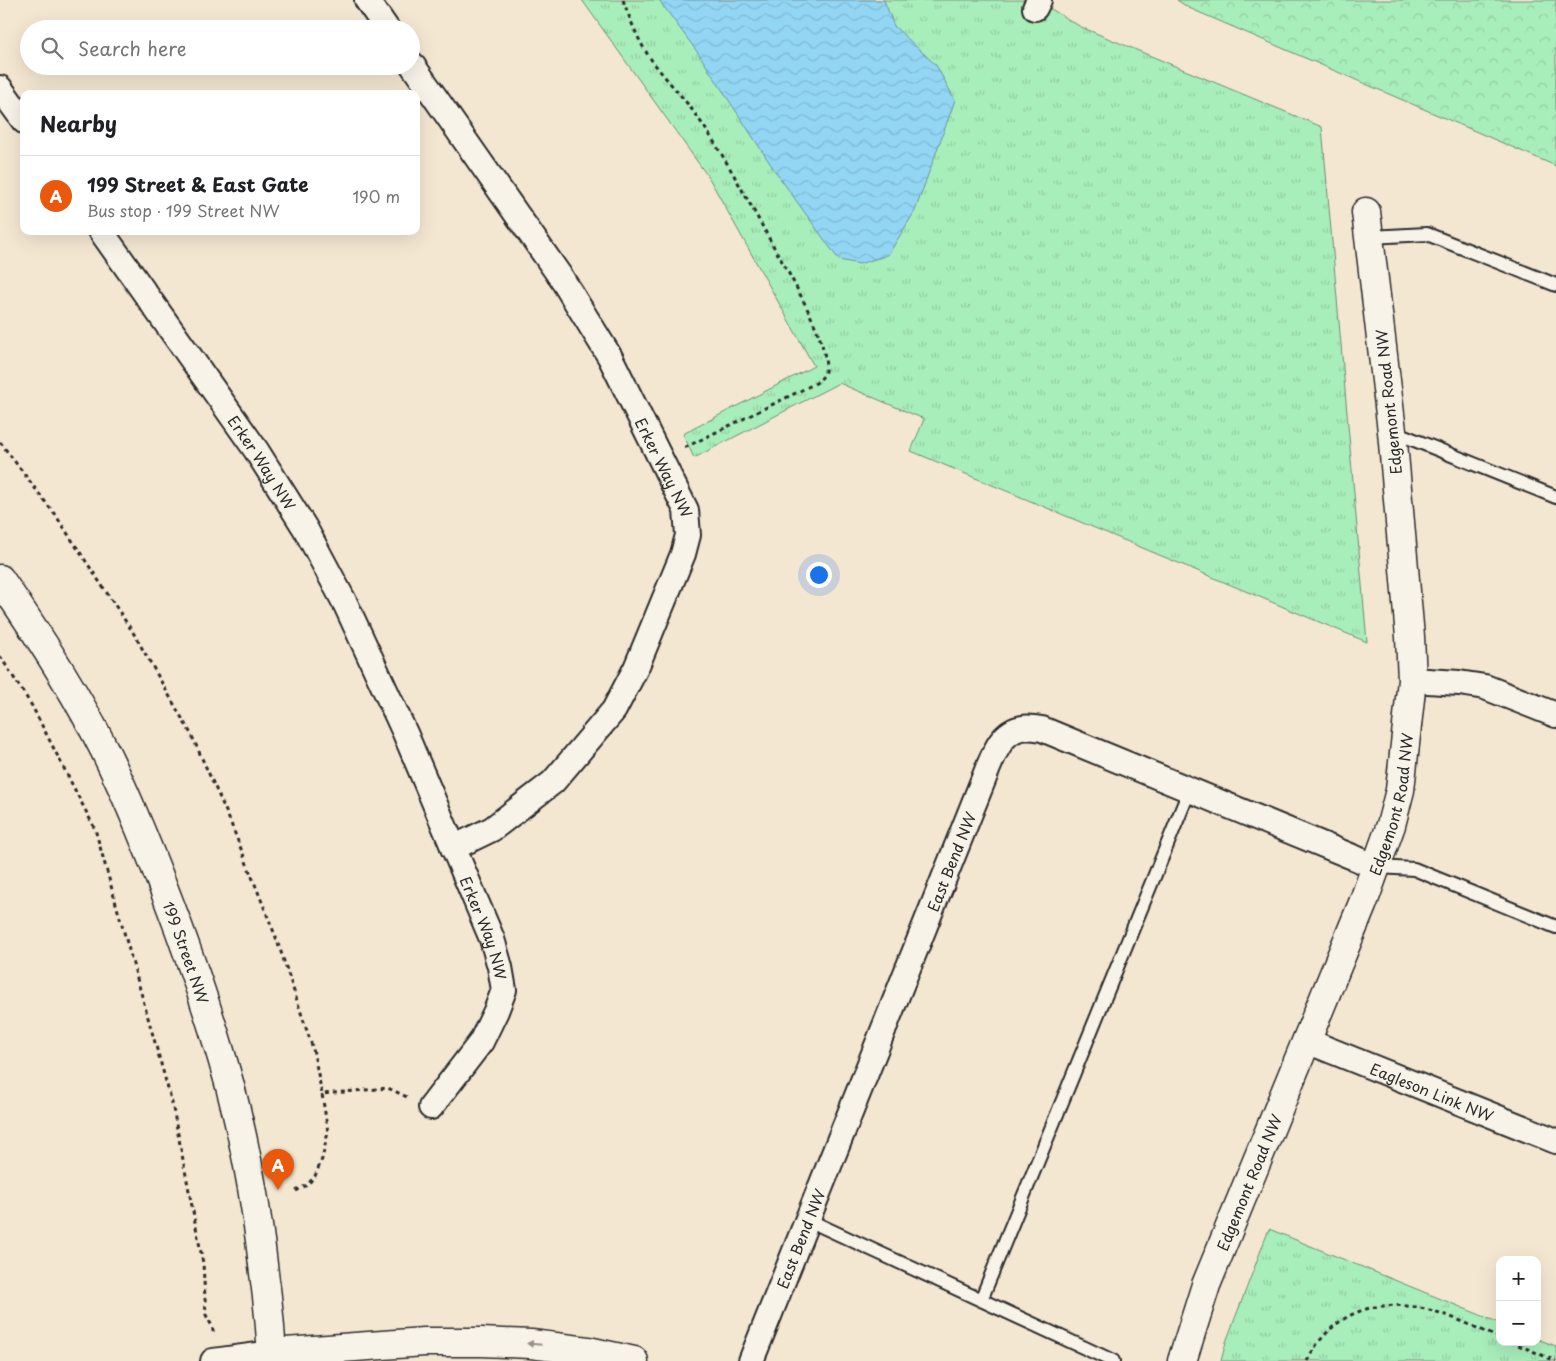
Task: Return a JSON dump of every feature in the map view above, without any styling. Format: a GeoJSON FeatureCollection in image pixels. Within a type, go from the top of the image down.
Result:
{"type":"FeatureCollection","features":[{"type":"Feature","properties":{"kind":"street"},"geometry":{"type":"LineString","coordinates":[[367,0],[381,20]]}},
{"type":"Feature","properties":{"kind":"street","name":"Erker Way NW"},"geometry":{"type":"LineString","coordinates":[[419,75],[562,279],[610,357],[686,510],[688,535],[684,554],[636,668],[614,710],[553,782],[492,829],[453,848]]}},
{"type":"Feature","properties":{"kind":"street"},"geometry":{"type":"LineString","coordinates":[[0,88],[20,116]]}},
{"type":"Feature","properties":{"kind":"street","name":"Edgemont Road NW"},"geometry":{"type":"LineString","coordinates":[[1182,1361],[1206,1285],[1308,1041],[1377,867],[1400,790],[1412,680],[1392,431],[1368,224]]}},
{"type":"Feature","properties":{"kind":"street","name":"Erker Way NW"},"geometry":{"type":"LineString","coordinates":[[104,235],[256,450],[305,528],[346,605],[405,733],[492,939],[504,990],[481,1042],[431,1107]]}},
{"type":"Feature","properties":{"kind":"street","name":"199 Street NW"},"geometry":{"type":"LineString","coordinates":[[0,579],[72,690],[105,752],[166,894],[198,984],[223,1060],[241,1133],[258,1221],[270,1320],[272,1357]]}},
{"type":"Feature","properties":{"kind":"street"},"geometry":{"type":"LineString","coordinates":[[1412,680],[1459,682],[1485,687],[1556,715]]}},
{"type":"Feature","properties":{"kind":"street","name":"East Bend NW"},"geometry":{"type":"LineString","coordinates":[[750,1361],[996,747],[1008,733],[1022,728],[1042,729],[1377,867]]}},
{"type":"Feature","properties":{"kind":"street","name":"Eagleson Link NW"},"geometry":{"type":"LineString","coordinates":[[1308,1041],[1556,1141]]}},
{"type":"Feature","properties":{"kind":"street"},"geometry":{"type":"LineString","coordinates":[[213,1361],[424,1342],[531,1344],[588,1351],[634,1361]]}},
{"type":"Feature","properties":{"kind":"lane"},"geometry":{"type":"LineString","coordinates":[[1368,224],[1427,234],[1556,285]]}},
{"type":"Feature","properties":{"kind":"lane"},"geometry":{"type":"LineString","coordinates":[[1392,431],[1556,497]]}},
{"type":"Feature","properties":{"kind":"lane"},"geometry":{"type":"LineString","coordinates":[[981,1300],[1190,790]]}},
{"type":"Feature","properties":{"kind":"lane"},"geometry":{"type":"LineString","coordinates":[[1377,867],[1414,869],[1556,927]]}},
{"type":"Feature","properties":{"kind":"lane"},"geometry":{"type":"LineString","coordinates":[[808,1220],[1113,1361]]}},
{"type":"Feature","properties":{"kind":"path"},"geometry":{"type":"LineString","coordinates":[[623,0],[633,28],[641,42],[662,73],[697,116],[723,156],[806,305],[819,336],[824,357],[825,370],[822,378],[661,459]]}},
{"type":"Feature","properties":{"kind":"path"},"geometry":{"type":"LineString","coordinates":[[0,442],[56,516],[134,634],[191,734],[228,816],[277,940],[313,1049],[322,1094],[328,1132],[322,1159],[315,1176],[307,1185],[296,1191]]}},
{"type":"Feature","properties":{"kind":"path"},"geometry":{"type":"LineString","coordinates":[[0,656],[32,706],[95,829],[172,1103],[203,1263],[206,1316],[212,1326]]}},
{"type":"Feature","properties":{"kind":"path"},"geometry":{"type":"LineString","coordinates":[[322,1094],[388,1088],[431,1107]]}},
{"type":"Feature","properties":{"kind":"path"},"geometry":{"type":"LineString","coordinates":[[1307,1361],[1320,1340],[1338,1323],[1354,1313],[1377,1306],[1397,1304],[1435,1311],[1496,1336]]}},
{"type":"Feature","properties":{"kind":"path"},"geometry":{"type":"LineString","coordinates":[[1520,1346],[1556,1361]]}},
{"type":"Feature","properties":{"kind":"green space"},"geometry":{"type":"Polygon","coordinates":[[[582,0],[1036,0],[1081,27],[1322,127],[1367,642],[911,451],[924,419],[839,383],[694,458],[683,434],[814,366],[709,178],[582,0]]]}},
{"type":"Feature","properties":{"kind":"green space"},"geometry":{"type":"Polygon","coordinates":[[[1177,0],[1556,0],[1556,166],[1189,8],[1177,0]]]}},
{"type":"Feature","properties":{"kind":"green space"},"geometry":{"type":"Polygon","coordinates":[[[1269,1229],[1496,1321],[1496,1346],[1541,1346],[1541,1340],[1556,1346],[1556,1361],[1221,1361],[1226,1342],[1269,1229]]]}},
{"type":"Feature","properties":{"kind":"water"},"geometry":{"type":"Polygon","coordinates":[[[659,0],[884,0],[894,26],[936,65],[955,100],[915,211],[888,255],[859,264],[839,260],[777,174],[698,53],[659,0]]]}},
{"type":"Feature","properties":{"kind":"place","name":"199 Street & East Gate"},"geometry":{"type":"Point","coordinates":[278,1190]}}]}
